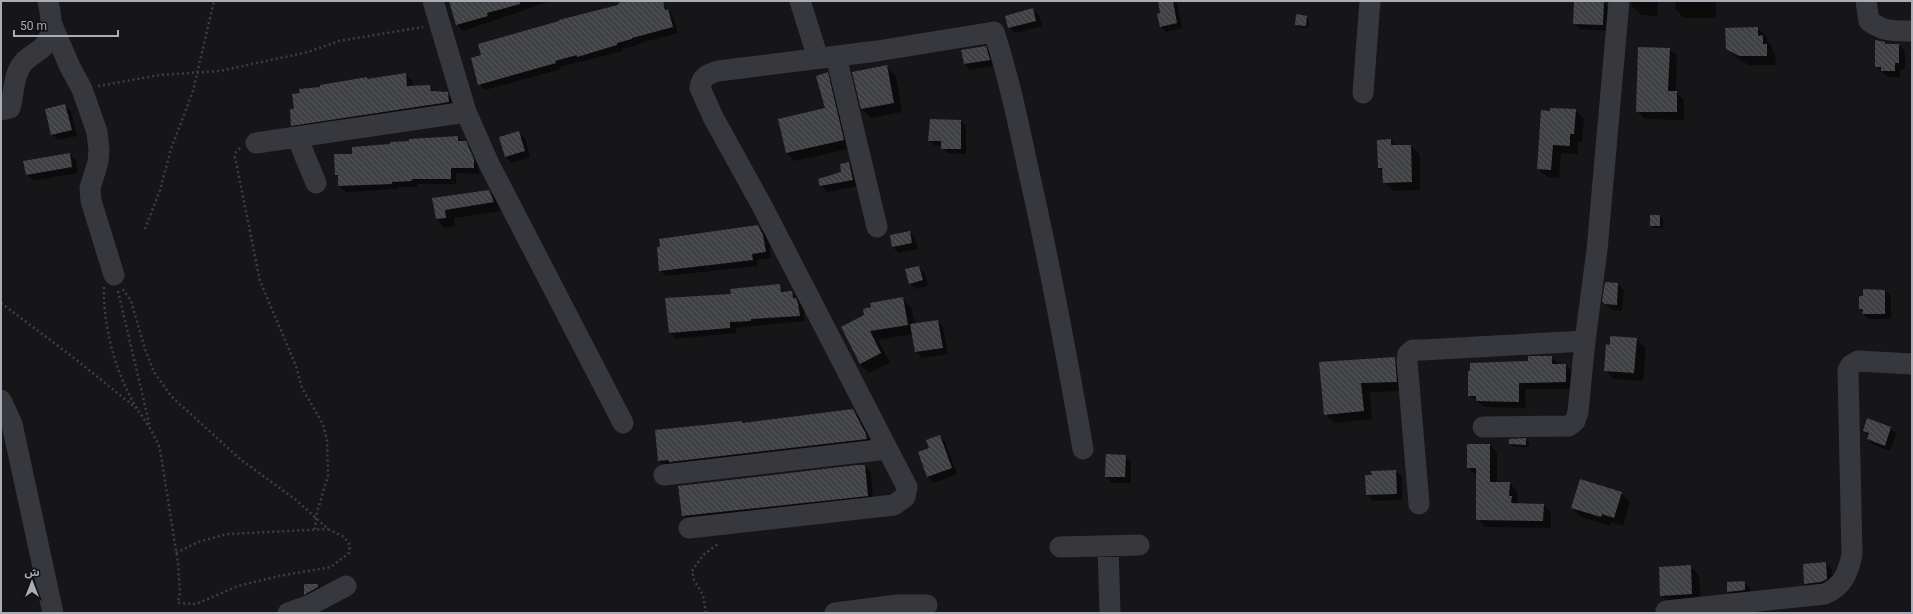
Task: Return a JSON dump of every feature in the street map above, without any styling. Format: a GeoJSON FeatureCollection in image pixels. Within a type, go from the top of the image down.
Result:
{"type":"FeatureCollection","features":[{"type":"Feature","properties":{"kind":"street"},"geometry":{"type":"LineString","coordinates":[[48,1],[52,25],[70,67],[82,89],[97,132],[99,150],[98,162],[90,188],[91,201],[111,280]]}},
{"type":"Feature","properties":{"kind":"street"},"geometry":{"type":"LineString","coordinates":[[433,1],[466,112],[513,212],[623,423]]}},
{"type":"Feature","properties":{"kind":"street"},"geometry":{"type":"LineString","coordinates":[[800,1],[827,57],[877,227]]}},
{"type":"Feature","properties":{"kind":"street"},"geometry":{"type":"LineString","coordinates":[[1363,93],[1370,1]]}},
{"type":"Feature","properties":{"kind":"street"},"geometry":{"type":"LineString","coordinates":[[1483,427],[1569,426],[1575,421],[1578,412],[1585,341],[1597,250],[1619,1]]}},
{"type":"Feature","properties":{"kind":"street"},"geometry":{"type":"LineString","coordinates":[[1866,1],[1869,21],[1880,28],[1896,31],[1912,31]]}},
{"type":"Feature","properties":{"kind":"street"},"geometry":{"type":"LineString","coordinates":[[1,110],[10,108],[18,73],[22,64],[43,47],[50,37],[52,25]]}},
{"type":"Feature","properties":{"kind":"street"},"geometry":{"type":"LineString","coordinates":[[689,528],[894,505],[905,497],[907,487],[761,204],[713,117],[700,88],[700,83],[705,76],[711,73],[994,32],[1002,55],[1034,195],[1065,341],[1083,450]]}},
{"type":"Feature","properties":{"kind":"street"},"geometry":{"type":"LineString","coordinates":[[256,143],[466,112]]}},
{"type":"Feature","properties":{"kind":"street"},"geometry":{"type":"LineString","coordinates":[[297,137],[316,182]]}},
{"type":"Feature","properties":{"kind":"street"},"geometry":{"type":"LineString","coordinates":[[1419,504],[1407,361],[1410,352],[1585,341]]}},
{"type":"Feature","properties":{"kind":"street"},"geometry":{"type":"LineString","coordinates":[[1666,611],[1824,594],[1835,589],[1848,572],[1852,555],[1848,370],[1851,365],[1858,361],[1912,364]]}},
{"type":"Feature","properties":{"kind":"street"},"geometry":{"type":"LineString","coordinates":[[1,400],[12,424],[53,613]]}},
{"type":"Feature","properties":{"kind":"street"},"geometry":{"type":"LineString","coordinates":[[664,475],[887,449]]}},
{"type":"Feature","properties":{"kind":"street"},"geometry":{"type":"LineString","coordinates":[[1060,547],[1140,545]]}},
{"type":"Feature","properties":{"kind":"street"},"geometry":{"type":"LineString","coordinates":[[1108,546],[1110,613]]}},
{"type":"Feature","properties":{"kind":"street"},"geometry":{"type":"LineString","coordinates":[[288,613],[308,606],[346,586]]}},
{"type":"Feature","properties":{"kind":"street"},"geometry":{"type":"LineString","coordinates":[[835,613],[898,605],[927,605]]}},
{"type":"Feature","properties":{"kind":"path"},"geometry":{"type":"LineString","coordinates":[[144,229],[160,190],[171,149],[198,73],[214,1]]}},
{"type":"Feature","properties":{"kind":"path"},"geometry":{"type":"LineString","coordinates":[[82,89],[160,75],[220,71],[282,58],[338,41],[404,29],[430,27],[442,33]]}},
{"type":"Feature","properties":{"kind":"path"},"geometry":{"type":"LineString","coordinates":[[256,143],[241,147],[236,152],[248,214],[256,268],[266,298],[296,366],[302,388],[322,424],[327,440],[328,476],[316,518],[315,529]]}},
{"type":"Feature","properties":{"kind":"path"},"geometry":{"type":"LineString","coordinates":[[111,280],[131,301],[145,349],[154,372],[171,396],[240,459],[296,500],[328,529],[344,537],[350,545],[349,553],[331,567],[280,576],[238,586],[196,604],[178,603],[180,592],[176,553],[160,449],[150,429],[137,409],[118,371],[106,318],[111,280]]}},
{"type":"Feature","properties":{"kind":"path"},"geometry":{"type":"LineString","coordinates":[[111,280],[150,429]]}},
{"type":"Feature","properties":{"kind":"path"},"geometry":{"type":"LineString","coordinates":[[1,303],[12,310],[137,409]]}},
{"type":"Feature","properties":{"kind":"path"},"geometry":{"type":"LineString","coordinates":[[176,553],[198,542],[227,534],[328,529]]}},
{"type":"Feature","properties":{"kind":"path"},"geometry":{"type":"LineString","coordinates":[[706,613],[703,594],[694,580],[692,570],[703,555],[723,541]]}},
{"type":"Feature","properties":{"kind":"building"},"geometry":{"type":"Polygon","coordinates":[[[449,1],[519,1],[520,4],[487,13],[488,16],[456,25],[449,1]]]}},
{"type":"Feature","properties":{"kind":"building"},"geometry":{"type":"Polygon","coordinates":[[[627,1],[663,1],[665,10],[668,9],[673,27],[632,38],[617,43],[617,45],[577,57],[577,55],[555,61],[556,63],[478,85],[471,58],[481,55],[478,44],[559,20],[618,5],[618,3],[627,1]]]}},
{"type":"Feature","properties":{"kind":"building"},"geometry":{"type":"Polygon","coordinates":[[[1158,1],[1173,1],[1177,23],[1160,27],[1157,14],[1160,13],[1158,1]]]}},
{"type":"Feature","properties":{"kind":"building"},"geometry":{"type":"Polygon","coordinates":[[[1574,1],[1604,1],[1603,25],[1573,24],[1574,1]]]}},
{"type":"Feature","properties":{"kind":"building"},"geometry":{"type":"Polygon","coordinates":[[[1033,8],[1036,21],[1008,28],[1005,16],[1033,8]]]}},
{"type":"Feature","properties":{"kind":"building"},"geometry":{"type":"Polygon","coordinates":[[[1296,14],[1307,16],[1306,26],[1295,25],[1296,14]]]}},
{"type":"Feature","properties":{"kind":"building"},"geometry":{"type":"Polygon","coordinates":[[[1758,27],[1758,36],[1763,35],[1763,44],[1767,44],[1767,56],[1739,56],[1726,49],[1725,28],[1758,27]]]}},
{"type":"Feature","properties":{"kind":"building"},"geometry":{"type":"Polygon","coordinates":[[[1875,40],[1885,42],[1885,44],[1899,44],[1899,63],[1895,63],[1895,71],[1881,71],[1881,67],[1875,67],[1875,40]]]}},
{"type":"Feature","properties":{"kind":"building"},"geometry":{"type":"Polygon","coordinates":[[[986,46],[990,60],[964,64],[961,50],[986,46]]]}},
{"type":"Feature","properties":{"kind":"building"},"geometry":{"type":"Polygon","coordinates":[[[1638,47],[1670,48],[1668,91],[1677,91],[1677,112],[1636,112],[1638,47]]]}},
{"type":"Feature","properties":{"kind":"building"},"geometry":{"type":"Polygon","coordinates":[[[887,65],[894,103],[861,109],[852,72],[887,65]]]}},
{"type":"Feature","properties":{"kind":"building"},"geometry":{"type":"Polygon","coordinates":[[[828,72],[844,140],[786,153],[778,119],[825,108],[816,76],[828,72]]]}},
{"type":"Feature","properties":{"kind":"building"},"geometry":{"type":"Polygon","coordinates":[[[406,73],[407,86],[430,85],[431,91],[448,92],[449,102],[291,126],[290,109],[294,109],[292,94],[300,93],[299,89],[320,87],[320,85],[367,77],[367,79],[406,73]]]}},
{"type":"Feature","properties":{"kind":"building"},"geometry":{"type":"Polygon","coordinates":[[[65,104],[72,130],[51,135],[45,109],[65,104]]]}},
{"type":"Feature","properties":{"kind":"building"},"geometry":{"type":"Polygon","coordinates":[[[1550,108],[1576,109],[1574,134],[1570,134],[1570,146],[1553,145],[1551,170],[1537,169],[1541,110],[1550,111],[1550,108]]]}},
{"type":"Feature","properties":{"kind":"building"},"geometry":{"type":"Polygon","coordinates":[[[930,119],[961,120],[961,149],[941,149],[941,141],[928,141],[930,119]]]}},
{"type":"Feature","properties":{"kind":"building"},"geometry":{"type":"Polygon","coordinates":[[[519,131],[525,151],[505,157],[499,137],[519,131]]]}},
{"type":"Feature","properties":{"kind":"building"},"geometry":{"type":"Polygon","coordinates":[[[458,136],[458,141],[466,141],[474,159],[474,168],[451,168],[451,179],[412,179],[412,181],[392,182],[392,184],[338,186],[338,175],[335,175],[334,154],[352,154],[352,147],[390,144],[390,142],[409,141],[409,139],[458,136]]]}},
{"type":"Feature","properties":{"kind":"building"},"geometry":{"type":"Polygon","coordinates":[[[1391,139],[1391,145],[1411,145],[1412,182],[1383,183],[1382,168],[1378,168],[1377,140],[1391,139]]]}},
{"type":"Feature","properties":{"kind":"building"},"geometry":{"type":"Polygon","coordinates":[[[70,153],[72,167],[26,175],[23,161],[70,153]]]}},
{"type":"Feature","properties":{"kind":"building"},"geometry":{"type":"Polygon","coordinates":[[[849,162],[853,180],[820,186],[818,179],[841,172],[840,164],[849,162]]]}},
{"type":"Feature","properties":{"kind":"building"},"geometry":{"type":"Polygon","coordinates":[[[489,190],[494,202],[445,210],[446,218],[436,219],[432,198],[489,190]]]}},
{"type":"Feature","properties":{"kind":"building"},"geometry":{"type":"Polygon","coordinates":[[[1650,215],[1660,215],[1660,226],[1650,226],[1650,215]]]}},
{"type":"Feature","properties":{"kind":"building"},"geometry":{"type":"Polygon","coordinates":[[[758,225],[763,235],[766,252],[752,254],[753,260],[659,271],[657,247],[660,247],[659,239],[758,225]]]}},
{"type":"Feature","properties":{"kind":"building"},"geometry":{"type":"Polygon","coordinates":[[[910,231],[912,243],[892,247],[890,235],[910,231]]]}},
{"type":"Feature","properties":{"kind":"building"},"geometry":{"type":"Polygon","coordinates":[[[919,266],[923,280],[909,284],[905,269],[919,266]]]}},
{"type":"Feature","properties":{"kind":"building"},"geometry":{"type":"Polygon","coordinates":[[[1605,282],[1618,283],[1617,305],[1605,304],[1602,301],[1605,282]]]}},
{"type":"Feature","properties":{"kind":"building"},"geometry":{"type":"Polygon","coordinates":[[[780,284],[781,292],[792,291],[793,298],[796,298],[798,303],[800,316],[751,319],[751,321],[730,322],[730,328],[669,333],[665,298],[731,294],[730,289],[780,284]]]}},
{"type":"Feature","properties":{"kind":"building"},"geometry":{"type":"Polygon","coordinates":[[[1863,289],[1885,290],[1885,314],[1862,314],[1863,309],[1859,309],[1859,296],[1863,296],[1863,289]]]}},
{"type":"Feature","properties":{"kind":"building"},"geometry":{"type":"Polygon","coordinates":[[[903,297],[908,325],[870,331],[881,353],[860,364],[841,327],[864,315],[863,309],[871,307],[870,303],[903,297]]]}},
{"type":"Feature","properties":{"kind":"building"},"geometry":{"type":"Polygon","coordinates":[[[938,320],[943,348],[915,352],[910,324],[938,320]]]}},
{"type":"Feature","properties":{"kind":"building"},"geometry":{"type":"Polygon","coordinates":[[[1610,336],[1637,338],[1634,373],[1604,371],[1606,344],[1610,345],[1610,336]]]}},
{"type":"Feature","properties":{"kind":"building"},"geometry":{"type":"Polygon","coordinates":[[[1528,356],[1552,356],[1552,364],[1566,364],[1566,382],[1519,383],[1519,402],[1476,401],[1476,396],[1468,396],[1468,371],[1470,371],[1470,363],[1528,361],[1528,356]]]}},
{"type":"Feature","properties":{"kind":"building"},"geometry":{"type":"Polygon","coordinates":[[[1395,357],[1397,382],[1361,383],[1364,411],[1324,415],[1319,362],[1395,357]]]}},
{"type":"Feature","properties":{"kind":"building"},"geometry":{"type":"Polygon","coordinates":[[[853,409],[866,434],[867,439],[669,462],[669,460],[658,461],[655,430],[742,421],[742,423],[853,409]]]}},
{"type":"Feature","properties":{"kind":"building"},"geometry":{"type":"Polygon","coordinates":[[[1867,418],[1891,427],[1885,446],[1867,439],[1869,433],[1863,431],[1867,418]]]}},
{"type":"Feature","properties":{"kind":"building"},"geometry":{"type":"Polygon","coordinates":[[[940,435],[952,468],[927,477],[918,452],[929,448],[926,440],[940,435]]]}},
{"type":"Feature","properties":{"kind":"building"},"geometry":{"type":"Polygon","coordinates":[[[1526,438],[1526,445],[1509,444],[1509,439],[1526,438]]]}},
{"type":"Feature","properties":{"kind":"building"},"geometry":{"type":"Polygon","coordinates":[[[1467,444],[1490,444],[1490,482],[1510,482],[1509,496],[1512,496],[1511,503],[1544,504],[1543,521],[1476,520],[1476,468],[1467,468],[1467,444]]]}},
{"type":"Feature","properties":{"kind":"building"},"geometry":{"type":"Polygon","coordinates":[[[1106,454],[1126,455],[1125,477],[1105,477],[1106,454]]]}},
{"type":"Feature","properties":{"kind":"building"},"geometry":{"type":"Polygon","coordinates":[[[865,465],[868,496],[682,516],[678,486],[865,465]]]}},
{"type":"Feature","properties":{"kind":"building"},"geometry":{"type":"Polygon","coordinates":[[[1396,470],[1397,494],[1366,495],[1365,475],[1372,475],[1371,471],[1396,470]]]}},
{"type":"Feature","properties":{"kind":"building"},"geometry":{"type":"Polygon","coordinates":[[[1580,479],[1622,492],[1614,518],[1602,514],[1601,517],[1571,508],[1580,479]]]}},
{"type":"Feature","properties":{"kind":"building"},"geometry":{"type":"Polygon","coordinates":[[[1826,562],[1827,579],[1821,582],[1804,584],[1803,564],[1826,562]]]}},
{"type":"Feature","properties":{"kind":"building"},"geometry":{"type":"Polygon","coordinates":[[[1691,565],[1692,594],[1660,596],[1659,567],[1691,565]]]}},
{"type":"Feature","properties":{"kind":"building"},"geometry":{"type":"Polygon","coordinates":[[[1745,581],[1745,590],[1727,592],[1727,582],[1745,581]]]}},
{"type":"Feature","properties":{"kind":"building"},"geometry":{"type":"Polygon","coordinates":[[[304,584],[318,584],[318,587],[304,595],[304,584]]]}}]}
